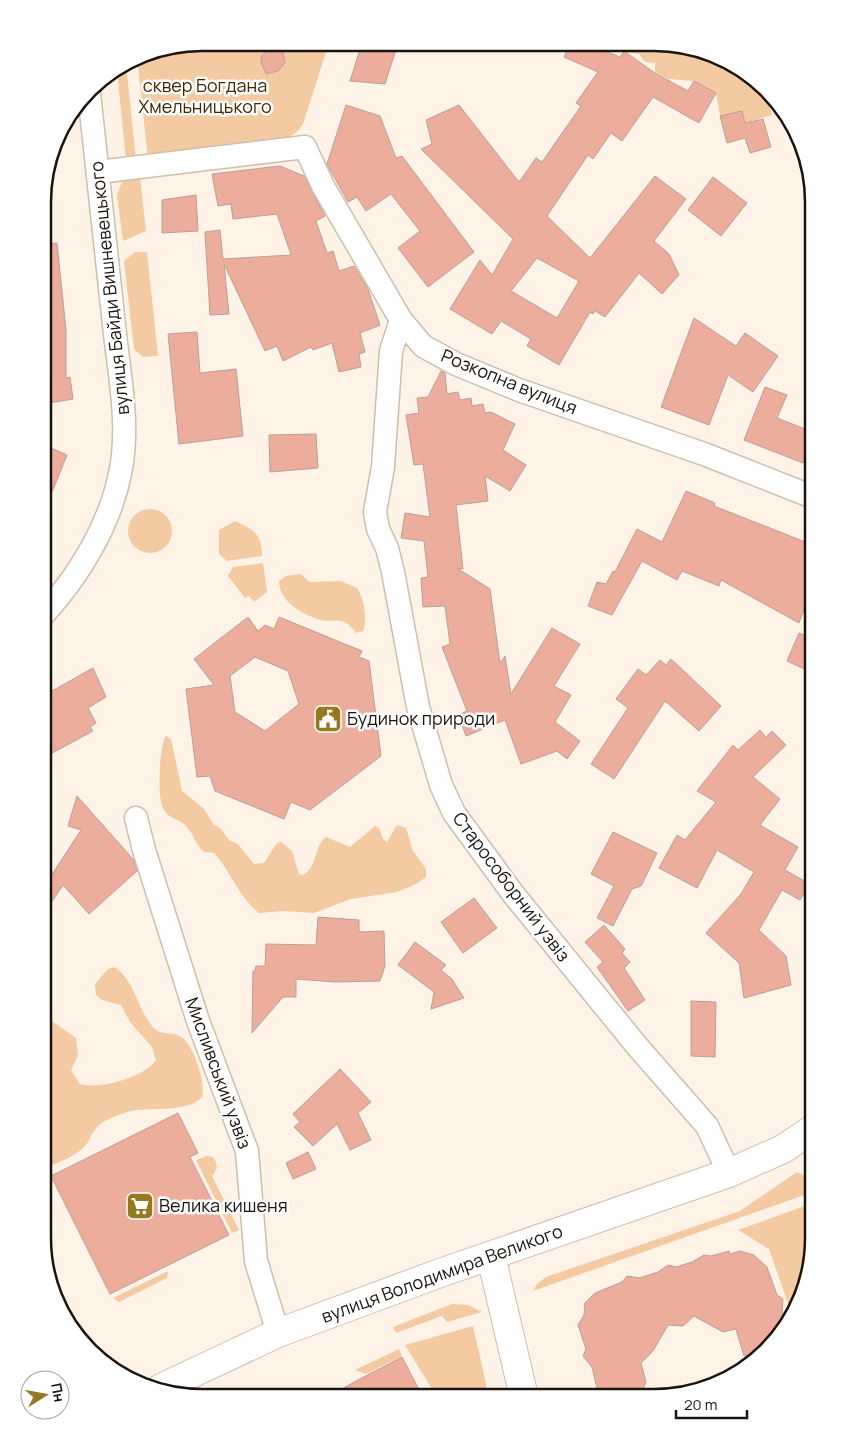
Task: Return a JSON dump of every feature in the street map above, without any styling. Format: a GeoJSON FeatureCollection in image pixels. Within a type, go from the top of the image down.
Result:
{"type":"FeatureCollection","features":[{"type":"Feature","properties":{"kind":"main road","name":"вулиця Володимира Великого"},"geometry":{"type":"LineString","coordinates":[[168,1385],[278,1333],[729,1173],[783,1149],[804,1134]]}},
{"type":"Feature","properties":{"kind":"main road"},"geometry":{"type":"LineString","coordinates":[[491,1256],[522,1389]]}},
{"type":"Feature","properties":{"kind":"street","name":"вулиця Байди Вишневецького"},"geometry":{"type":"LineString","coordinates":[[51,604],[82,563],[103,523],[118,484],[124,436],[90,102]]}},
{"type":"Feature","properties":{"kind":"street","name":"Розкопна вулиця"},"geometry":{"type":"LineString","coordinates":[[98,172],[304,147],[323,186],[401,320],[423,346],[471,370],[519,390],[704,454],[805,494]]}},
{"type":"Feature","properties":{"kind":"street","name":"Старособорний узвіз"},"geometry":{"type":"LineString","coordinates":[[401,320],[391,351],[384,449],[376,512],[378,529],[387,548],[394,572],[418,707],[441,785],[454,813],[508,888],[637,1046],[707,1126],[729,1173]]}},
{"type":"Feature","properties":{"kind":"street","name":"Мисливський узвіз"},"geometry":{"type":"LineString","coordinates":[[136,818],[144,850],[198,1021],[248,1151],[256,1261],[278,1333]]}},
{"type":"Feature","properties":{"kind":"green space"},"geometry":{"type":"Polygon","coordinates":[[[617,51],[674,53],[693,56],[712,63],[746,82],[761,95],[770,105],[772,115],[745,123],[742,111],[720,116],[716,93],[694,81],[668,79],[655,72],[655,63],[645,62],[639,54],[617,51]]]}},
{"type":"Feature","properties":{"kind":"green space","name":"сквер Богдана Хмельницького"},"geometry":{"type":"Polygon","coordinates":[[[192,52],[326,52],[303,124],[297,132],[286,139],[148,159],[138,66],[163,56],[192,52]]]}},
{"type":"Feature","properties":{"kind":"green space"},"geometry":{"type":"Polygon","coordinates":[[[127,72],[136,160],[126,160],[118,77],[127,72]]]}},
{"type":"Feature","properties":{"kind":"green space"},"geometry":{"type":"Polygon","coordinates":[[[140,177],[146,231],[123,241],[117,195],[122,182],[140,177]]]}},
{"type":"Feature","properties":{"kind":"green space"},"geometry":{"type":"Polygon","coordinates":[[[135,252],[147,252],[158,356],[143,357],[134,349],[124,261],[135,252]]]}},
{"type":"Feature","properties":{"kind":"green space"},"geometry":{"type":"Polygon","coordinates":[[[154,509],[166,515],[171,522],[171,540],[166,547],[159,552],[146,553],[138,550],[131,543],[128,527],[131,519],[138,512],[154,509]]]}},
{"type":"Feature","properties":{"kind":"green space"},"geometry":{"type":"Polygon","coordinates":[[[235,521],[256,533],[262,548],[262,556],[227,561],[219,554],[219,530],[235,521]]]}},
{"type":"Feature","properties":{"kind":"green space"},"geometry":{"type":"Polygon","coordinates":[[[263,563],[267,592],[254,602],[249,596],[245,598],[228,576],[233,567],[263,563]]]}},
{"type":"Feature","properties":{"kind":"green space"},"geometry":{"type":"Polygon","coordinates":[[[301,574],[309,582],[341,581],[357,588],[362,597],[364,609],[365,621],[363,631],[356,633],[352,627],[344,622],[321,620],[307,615],[293,606],[283,595],[279,581],[286,576],[301,574]]]}},
{"type":"Feature","properties":{"kind":"green space"},"geometry":{"type":"Polygon","coordinates":[[[166,736],[171,739],[182,791],[204,809],[214,825],[220,828],[229,840],[238,844],[254,864],[264,863],[277,843],[281,842],[292,851],[299,874],[303,875],[311,867],[319,846],[326,837],[350,847],[375,826],[379,828],[383,839],[387,842],[397,825],[406,828],[413,851],[426,869],[426,877],[416,884],[397,892],[351,899],[314,913],[284,911],[259,913],[240,892],[214,853],[204,852],[187,827],[167,814],[163,808],[160,794],[160,772],[162,750],[166,736]]]}},
{"type":"Feature","properties":{"kind":"green space"},"geometry":{"type":"Polygon","coordinates":[[[115,967],[121,972],[153,1027],[161,1032],[181,1037],[186,1041],[201,1074],[202,1097],[187,1106],[135,1110],[109,1119],[97,1127],[87,1144],[80,1151],[51,1166],[51,1019],[76,1038],[78,1055],[71,1070],[80,1084],[98,1085],[121,1081],[142,1072],[156,1060],[152,1047],[130,1022],[121,1005],[102,1000],[96,995],[95,984],[108,969],[115,967]]]}},
{"type":"Feature","properties":{"kind":"green space"},"geometry":{"type":"Polygon","coordinates":[[[207,1156],[213,1157],[216,1162],[217,1167],[212,1176],[239,1230],[232,1233],[196,1160],[207,1156]]]}},
{"type":"Feature","properties":{"kind":"green space"},"geometry":{"type":"Polygon","coordinates":[[[797,1172],[804,1175],[804,1195],[533,1291],[537,1284],[546,1277],[740,1211],[797,1172]]]}},
{"type":"Feature","properties":{"kind":"green space"},"geometry":{"type":"Polygon","coordinates":[[[804,1206],[802,1267],[789,1306],[769,1249],[738,1230],[804,1206]]]}},
{"type":"Feature","properties":{"kind":"green space"},"geometry":{"type":"Polygon","coordinates":[[[168,1271],[167,1278],[119,1302],[113,1298],[168,1271]]]}},
{"type":"Feature","properties":{"kind":"green space"},"geometry":{"type":"Polygon","coordinates":[[[452,1304],[468,1305],[482,1312],[447,1322],[442,1316],[396,1333],[393,1327],[452,1304]]]}},
{"type":"Feature","properties":{"kind":"green space"},"geometry":{"type":"Polygon","coordinates":[[[473,1326],[487,1389],[432,1389],[405,1345],[473,1326]]]}},
{"type":"Feature","properties":{"kind":"green space"},"geometry":{"type":"Polygon","coordinates":[[[399,1349],[402,1356],[366,1374],[355,1370],[399,1349]]]}},
{"type":"Feature","properties":{"kind":"building"},"geometry":{"type":"Polygon","coordinates":[[[567,51],[605,51],[620,57],[624,51],[655,73],[688,91],[694,81],[716,93],[699,123],[653,97],[622,141],[611,133],[593,159],[588,155],[547,216],[590,258],[655,176],[686,199],[654,241],[669,254],[679,275],[662,294],[639,273],[605,317],[595,311],[593,314],[590,312],[559,365],[527,346],[531,339],[501,321],[492,334],[450,309],[480,260],[492,275],[513,239],[421,149],[432,144],[426,120],[459,105],[519,182],[536,158],[542,162],[581,106],[576,103],[598,72],[564,57],[567,51]],[[537,258],[511,291],[557,318],[579,281],[537,258]]]}},
{"type":"Feature","properties":{"kind":"building"},"geometry":{"type":"Polygon","coordinates":[[[265,52],[283,52],[285,63],[278,71],[266,74],[261,57],[265,52]]]}},
{"type":"Feature","properties":{"kind":"building"},"geometry":{"type":"Polygon","coordinates":[[[359,52],[395,52],[385,84],[350,81],[359,52]]]}},
{"type":"Feature","properties":{"kind":"building"},"geometry":{"type":"Polygon","coordinates":[[[346,105],[380,116],[396,158],[402,156],[474,252],[428,287],[398,248],[420,231],[391,194],[366,211],[357,197],[348,202],[327,164],[346,105]]]}},
{"type":"Feature","properties":{"kind":"building"},"geometry":{"type":"Polygon","coordinates":[[[742,111],[745,123],[763,119],[771,147],[750,153],[745,138],[727,143],[720,116],[742,111]]]}},
{"type":"Feature","properties":{"kind":"building"},"geometry":{"type":"Polygon","coordinates":[[[280,166],[304,176],[325,216],[316,221],[327,253],[333,251],[339,271],[354,266],[368,289],[380,325],[360,333],[365,352],[359,354],[361,367],[339,372],[332,343],[313,350],[311,347],[283,361],[277,346],[265,351],[224,264],[229,314],[210,315],[205,232],[220,230],[223,259],[291,255],[277,214],[233,219],[231,204],[218,206],[212,174],[280,166]]]}},
{"type":"Feature","properties":{"kind":"building"},"geometry":{"type":"Polygon","coordinates":[[[713,177],[747,203],[721,236],[688,210],[713,177]]]}},
{"type":"Feature","properties":{"kind":"building"},"geometry":{"type":"Polygon","coordinates":[[[196,195],[198,231],[162,233],[162,200],[196,195]]]}},
{"type":"Feature","properties":{"kind":"building"},"geometry":{"type":"Polygon","coordinates":[[[51,243],[57,243],[66,330],[66,378],[70,377],[73,399],[51,403],[51,243]]]}},
{"type":"Feature","properties":{"kind":"building"},"geometry":{"type":"Polygon","coordinates":[[[694,318],[736,346],[745,333],[778,356],[753,392],[728,375],[709,425],[661,407],[694,318]]]}},
{"type":"Feature","properties":{"kind":"building"},"geometry":{"type":"Polygon","coordinates":[[[197,332],[200,373],[236,369],[243,436],[179,444],[168,334],[197,332]]]}},
{"type":"Feature","properties":{"kind":"building"},"geometry":{"type":"Polygon","coordinates":[[[441,371],[445,373],[447,394],[458,392],[460,400],[471,398],[472,406],[483,404],[485,413],[491,412],[515,424],[503,450],[526,465],[510,491],[485,476],[488,501],[456,505],[463,569],[457,568],[490,589],[500,663],[505,656],[511,694],[552,628],[580,644],[554,686],[571,695],[555,722],[580,741],[567,759],[557,751],[521,764],[505,720],[466,736],[458,715],[467,711],[442,647],[450,644],[445,606],[423,607],[421,578],[428,577],[424,541],[401,538],[405,513],[430,517],[423,464],[414,465],[406,415],[419,413],[417,398],[428,397],[441,371]]]}},
{"type":"Feature","properties":{"kind":"building"},"geometry":{"type":"Polygon","coordinates":[[[765,387],[787,395],[777,418],[805,429],[803,463],[744,440],[765,387]]]}},
{"type":"Feature","properties":{"kind":"building"},"geometry":{"type":"Polygon","coordinates":[[[316,434],[318,468],[270,472],[269,435],[316,434]]]}},
{"type":"Feature","properties":{"kind":"building"},"geometry":{"type":"Polygon","coordinates":[[[51,448],[67,455],[51,495],[51,448]]]}},
{"type":"Feature","properties":{"kind":"building"},"geometry":{"type":"Polygon","coordinates":[[[686,491],[715,503],[714,506],[805,542],[805,608],[799,623],[721,580],[719,586],[682,571],[677,580],[642,561],[612,615],[588,606],[597,582],[606,584],[613,571],[615,572],[637,529],[662,542],[686,491]]]}},
{"type":"Feature","properties":{"kind":"building","name":"Будинок природи"},"geometry":{"type":"Polygon","coordinates":[[[248,617],[258,631],[265,625],[274,629],[279,617],[362,651],[359,657],[369,661],[381,756],[310,810],[291,802],[284,819],[215,791],[210,776],[197,777],[186,689],[214,685],[194,659],[248,617]],[[255,657],[230,676],[235,712],[265,731],[299,704],[288,671],[255,657]]]}},
{"type":"Feature","properties":{"kind":"building"},"geometry":{"type":"Polygon","coordinates":[[[799,633],[805,635],[805,669],[787,661],[799,633]]]}},
{"type":"Feature","properties":{"kind":"building"},"geometry":{"type":"Polygon","coordinates":[[[671,659],[721,706],[699,731],[665,701],[614,779],[591,764],[628,708],[616,699],[638,669],[646,675],[660,660],[666,665],[671,659]]]}},
{"type":"Feature","properties":{"kind":"building"},"geometry":{"type":"Polygon","coordinates":[[[93,668],[106,697],[88,708],[96,723],[90,727],[93,731],[51,754],[51,692],[93,668]]]}},
{"type":"Feature","properties":{"kind":"building"},"geometry":{"type":"Polygon","coordinates":[[[760,730],[766,737],[772,731],[786,745],[753,777],[780,799],[760,825],[798,847],[785,870],[804,881],[804,893],[800,900],[782,890],[759,930],[786,956],[791,985],[744,998],[739,963],[706,933],[741,894],[754,872],[717,850],[697,888],[659,868],[677,835],[685,840],[716,802],[697,791],[733,745],[738,750],[760,730]]]}},
{"type":"Feature","properties":{"kind":"building"},"geometry":{"type":"Polygon","coordinates":[[[77,796],[133,859],[137,871],[89,914],[63,885],[51,903],[51,873],[54,875],[53,873],[81,830],[68,826],[77,796]]]}},
{"type":"Feature","properties":{"kind":"building"},"geometry":{"type":"Polygon","coordinates":[[[613,832],[657,853],[641,886],[632,889],[613,926],[597,918],[614,886],[591,874],[613,832]]]}},
{"type":"Feature","properties":{"kind":"building"},"geometry":{"type":"Polygon","coordinates":[[[474,898],[497,928],[463,953],[441,922],[474,898]]]}},
{"type":"Feature","properties":{"kind":"building"},"geometry":{"type":"Polygon","coordinates":[[[318,917],[359,920],[359,932],[384,931],[385,966],[380,981],[335,982],[296,979],[296,997],[283,997],[252,1033],[253,971],[255,971],[256,966],[265,966],[266,944],[316,945],[318,917]]]}},
{"type":"Feature","properties":{"kind":"building"},"geometry":{"type":"Polygon","coordinates":[[[604,925],[625,949],[622,953],[630,962],[624,968],[645,1000],[628,1011],[597,967],[603,962],[585,942],[604,925]]]}},
{"type":"Feature","properties":{"kind":"building"},"geometry":{"type":"Polygon","coordinates":[[[415,942],[446,965],[441,970],[452,979],[464,998],[431,1009],[434,992],[398,965],[415,942]]]}},
{"type":"Feature","properties":{"kind":"building"},"geometry":{"type":"Polygon","coordinates":[[[691,1001],[716,1002],[715,1057],[691,1056],[691,1001]]]}},
{"type":"Feature","properties":{"kind":"building"},"geometry":{"type":"Polygon","coordinates":[[[340,1069],[371,1102],[358,1113],[371,1140],[350,1150],[337,1124],[313,1146],[294,1127],[300,1122],[293,1114],[340,1069]]]}},
{"type":"Feature","properties":{"kind":"building","name":"Велика кишеня"},"geometry":{"type":"Polygon","coordinates":[[[178,1113],[198,1153],[190,1157],[229,1235],[110,1294],[51,1176],[178,1113]]]}},
{"type":"Feature","properties":{"kind":"building"},"geometry":{"type":"Polygon","coordinates":[[[308,1152],[316,1169],[293,1179],[286,1163],[308,1152]]]}},
{"type":"Feature","properties":{"kind":"building"},"geometry":{"type":"Polygon","coordinates":[[[729,1251],[730,1254],[740,1251],[754,1255],[767,1267],[777,1295],[783,1299],[783,1315],[774,1330],[750,1354],[744,1356],[736,1329],[723,1332],[694,1316],[683,1326],[668,1325],[653,1351],[641,1363],[646,1382],[643,1389],[597,1389],[592,1367],[583,1356],[586,1349],[578,1325],[584,1315],[585,1303],[595,1293],[622,1282],[627,1276],[639,1278],[658,1272],[668,1265],[676,1267],[692,1262],[704,1255],[711,1256],[729,1251]]]}},
{"type":"Feature","properties":{"kind":"building"},"geometry":{"type":"Polygon","coordinates":[[[402,1357],[419,1389],[342,1389],[402,1357]]]}},
{"type":"Feature","properties":{"kind":"place","name":"Будинок природи"},"geometry":{"type":"Point","coordinates":[328,719]}},
{"type":"Feature","properties":{"kind":"place","name":"Велика кишеня"},"geometry":{"type":"Point","coordinates":[140,1206]}}]}
